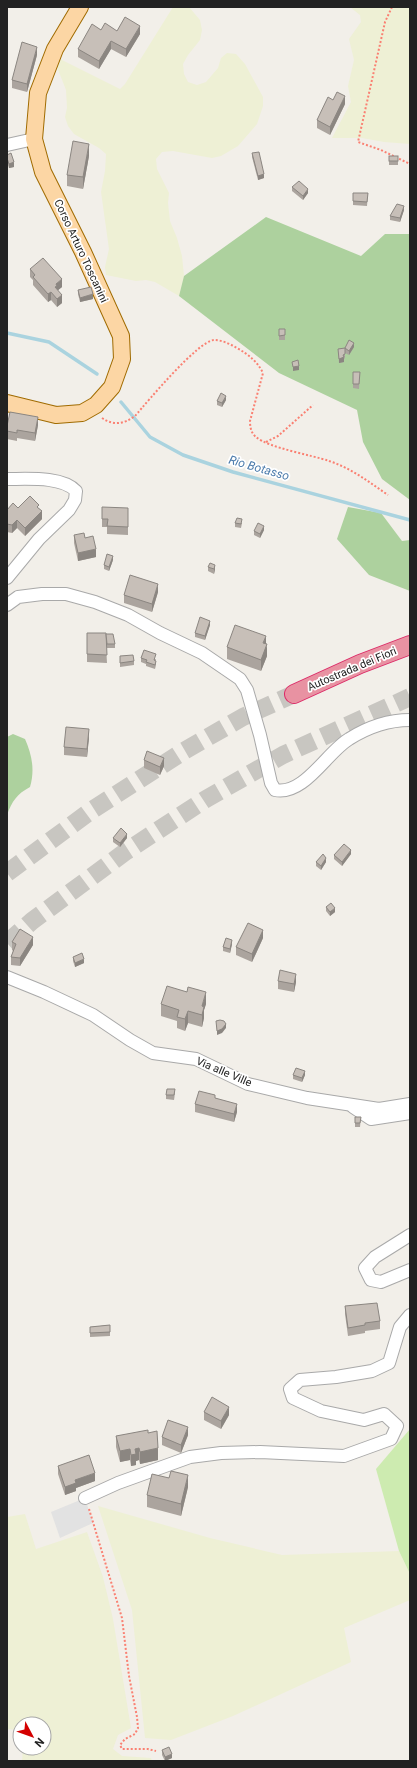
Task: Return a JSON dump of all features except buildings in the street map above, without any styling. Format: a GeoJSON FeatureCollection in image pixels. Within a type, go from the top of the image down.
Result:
{"type":"FeatureCollection","features":[{"type":"Feature","properties":{"kind":"highway","name":"Autostrada dei Fiori"},"geometry":{"type":"LineString","coordinates":[[294,694],[360,664],[410,645]]}},
{"type":"Feature","properties":{"kind":"main road","name":"Corso Arturo Toscanini"},"geometry":{"type":"LineString","coordinates":[[80,7],[55,49],[38,93],[34,139],[43,172],[121,336],[122,359],[112,387],[90,410]]}},
{"type":"Feature","properties":{"kind":"main road"},"geometry":{"type":"LineString","coordinates":[[7,403],[56,415],[75,414],[90,410]]}},
{"type":"Feature","properties":{"kind":"street"},"geometry":{"type":"LineString","coordinates":[[7,145],[34,139]]}},
{"type":"Feature","properties":{"kind":"street"},"geometry":{"type":"LineString","coordinates":[[7,479],[34,479],[64,482],[76,491],[75,500],[69,510],[40,539],[7,578]]}},
{"type":"Feature","properties":{"kind":"street"},"geometry":{"type":"LineString","coordinates":[[7,605],[18,596],[42,594],[66,594],[95,602],[128,615],[208,657],[240,679],[247,690],[260,735],[271,783],[275,790],[289,790],[308,777],[348,739],[385,722],[410,720]]}},
{"type":"Feature","properties":{"kind":"street","name":"Via alle Ville"},"geometry":{"type":"LineString","coordinates":[[7,977],[44,992],[93,1015],[130,1040],[153,1053],[196,1059],[248,1084],[307,1098],[379,1109],[410,1104]]}},
{"type":"Feature","properties":{"kind":"street"},"geometry":{"type":"LineString","coordinates":[[350,1105],[370,1119],[410,1113]]}},
{"type":"Feature","properties":{"kind":"street"},"geometry":{"type":"LineString","coordinates":[[410,1235],[375,1257],[365,1268],[371,1280],[381,1282],[410,1270]]}},
{"type":"Feature","properties":{"kind":"street"},"geometry":{"type":"LineString","coordinates":[[86,1498],[118,1483],[190,1457],[221,1453],[260,1452],[344,1456],[391,1439],[396,1426],[384,1414],[364,1420],[321,1411],[293,1398],[290,1389],[300,1380],[336,1377],[372,1371],[389,1363],[400,1327],[410,1315]]}},
{"type":"Feature","properties":{"kind":"path"},"geometry":{"type":"LineString","coordinates":[[392,7],[385,22],[358,142],[381,150],[410,164]]}},
{"type":"Feature","properties":{"kind":"path"},"geometry":{"type":"LineString","coordinates":[[90,410],[107,421],[115,424],[126,422],[135,416],[196,350],[213,340],[227,342],[248,354],[258,363],[263,373],[250,421],[250,429],[256,437],[278,447],[330,461],[352,471],[388,494]]}},
{"type":"Feature","properties":{"kind":"path"},"geometry":{"type":"LineString","coordinates":[[266,442],[278,436],[314,405]]}},
{"type":"Feature","properties":{"kind":"path"},"geometry":{"type":"LineString","coordinates":[[86,1498],[122,1618],[129,1676],[137,1717],[138,1728],[135,1734],[125,1739],[120,1745],[122,1749],[148,1749],[156,1751]]}},
{"type":"Feature","properties":{"kind":"green space"},"geometry":{"type":"Polygon","coordinates":[[[173,7],[189,7],[200,20],[202,30],[200,40],[183,64],[184,74],[188,82],[197,85],[206,82],[218,68],[221,58],[227,53],[236,54],[245,64],[263,97],[263,106],[257,124],[238,146],[221,156],[212,158],[173,151],[162,152],[156,159],[157,169],[169,193],[168,203],[170,221],[182,256],[184,276],[179,296],[155,282],[146,280],[136,281],[106,275],[105,267],[109,249],[101,192],[105,171],[106,154],[99,148],[74,134],[68,126],[65,117],[67,108],[66,90],[57,67],[60,59],[120,89],[125,84],[173,7]]]}},
{"type":"Feature","properties":{"kind":"green space"},"geometry":{"type":"Polygon","coordinates":[[[350,7],[410,7],[410,144],[384,142],[362,138],[332,138],[351,102],[348,86],[354,60],[349,39],[361,22],[360,15],[350,7]]]}},
{"type":"Feature","properties":{"kind":"green space"},"geometry":{"type":"Polygon","coordinates":[[[266,217],[361,256],[385,234],[410,234],[410,500],[382,479],[363,442],[357,410],[279,373],[179,296],[184,276],[266,217]]]}},
{"type":"Feature","properties":{"kind":"green space"},"geometry":{"type":"Polygon","coordinates":[[[348,507],[381,513],[402,541],[410,540],[410,591],[369,575],[337,539],[348,507]]]}},
{"type":"Feature","properties":{"kind":"green space"},"geometry":{"type":"Polygon","coordinates":[[[13,734],[25,739],[31,757],[32,781],[30,787],[16,798],[7,815],[7,737],[13,734]]]}},
{"type":"Feature","properties":{"kind":"green space"},"geometry":{"type":"Polygon","coordinates":[[[410,1429],[410,1574],[399,1551],[376,1469],[410,1429]]]}},
{"type":"Feature","properties":{"kind":"green space"},"geometry":{"type":"Polygon","coordinates":[[[98,1506],[210,1538],[282,1555],[399,1551],[410,1574],[410,1600],[344,1628],[351,1662],[233,1716],[171,1740],[145,1738],[132,1610],[98,1506]]]}},
{"type":"Feature","properties":{"kind":"green space"},"geometry":{"type":"Polygon","coordinates":[[[25,1514],[36,1549],[87,1532],[103,1577],[113,1619],[131,1728],[118,1735],[113,1749],[122,1756],[151,1758],[152,1761],[22,1761],[22,1756],[52,1756],[52,1716],[12,1716],[12,1729],[7,1729],[7,1517],[25,1514]]]}},
{"type":"Feature","properties":{"kind":"shaded area"},"geometry":{"type":"Polygon","coordinates":[[[85,1498],[93,1523],[60,1538],[51,1512],[85,1498]]]}},
{"type":"Feature","properties":{"kind":"waterway","name":"Rio Botasso"},"geometry":{"type":"LineString","coordinates":[[7,333],[49,342],[97,374]]}},
{"type":"Feature","properties":{"kind":"waterway","name":"Rio Botasso"},"geometry":{"type":"LineString","coordinates":[[121,402],[150,437],[183,455],[233,472],[410,520]]}},
{"type":"Feature","properties":{"kind":"tunnel"},"geometry":{"type":"LineString","coordinates":[[7,873],[92,810],[184,751],[243,717],[294,694]]}},
{"type":"Feature","properties":{"kind":"tunnel"},"geometry":{"type":"LineString","coordinates":[[7,943],[32,921],[125,852],[206,799],[283,755],[410,697]]}}]}
